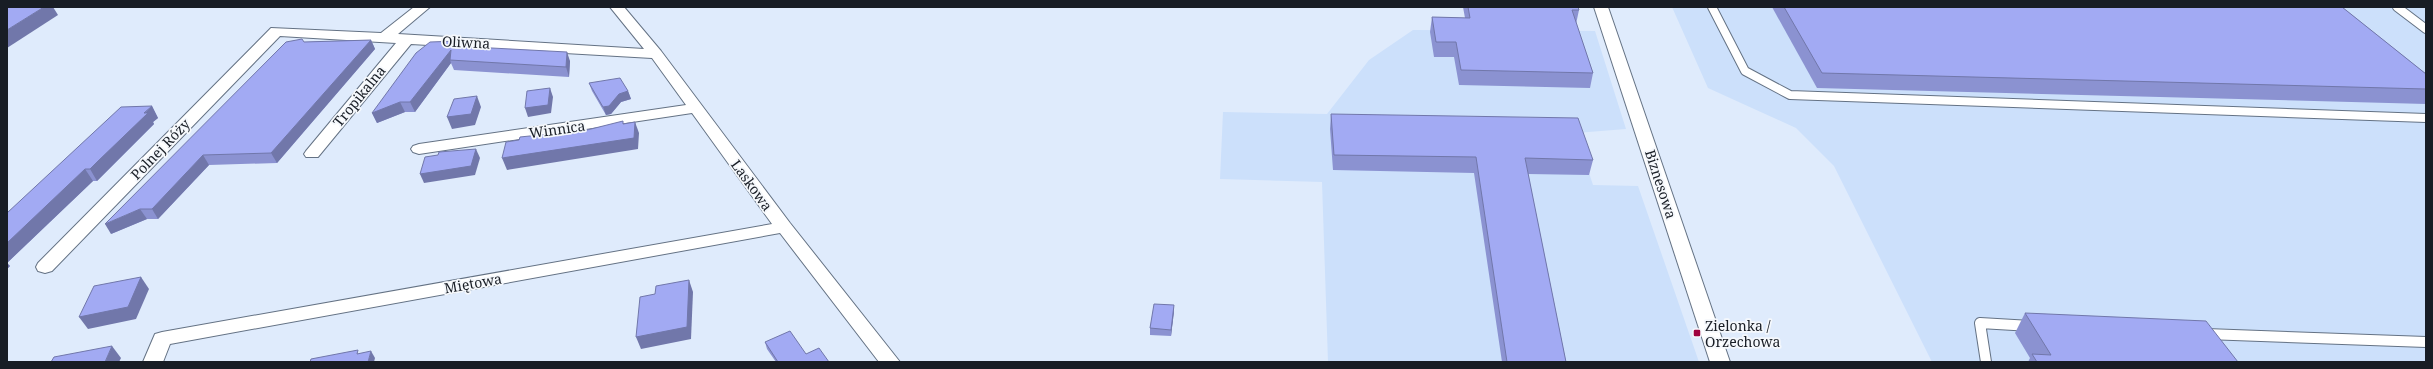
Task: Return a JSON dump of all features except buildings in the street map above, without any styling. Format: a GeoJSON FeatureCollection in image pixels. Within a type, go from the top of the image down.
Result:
{"type":"FeatureCollection","features":[{"type":"Feature","properties":{"kind":"street"},"geometry":{"type":"LineString","coordinates":[[385,37],[423,7]]}},
{"type":"Feature","properties":{"kind":"street","name":"Laskowa"},"geometry":{"type":"LineString","coordinates":[[617,7],[656,54],[784,228],[890,362]]}},
{"type":"Feature","properties":{"kind":"street","name":"Biznesowa"},"geometry":{"type":"LineString","coordinates":[[1601,7],[1720,362]]}},
{"type":"Feature","properties":{"kind":"street","name":"Oliwna"},"geometry":{"type":"LineString","coordinates":[[276,31],[656,54]]}},
{"type":"Feature","properties":{"kind":"street","name":"Polnej Róży"},"geometry":{"type":"LineString","coordinates":[[45,267],[276,31]]}},
{"type":"Feature","properties":{"kind":"street","name":"Tropikalna"},"geometry":{"type":"LineString","coordinates":[[312,154],[407,39]]}},
{"type":"Feature","properties":{"kind":"street","name":"Winnica"},"geometry":{"type":"LineString","coordinates":[[419,149],[696,108]]}},
{"type":"Feature","properties":{"kind":"street","name":"Miętowa"},"geometry":{"type":"LineString","coordinates":[[153,362],[162,339],[784,228]]}},
{"type":"Feature","properties":{"kind":"lane"},"geometry":{"type":"LineString","coordinates":[[1712,7],[1745,71],[1790,95],[2426,118]]}},
{"type":"Feature","properties":{"kind":"lane"},"geometry":{"type":"LineString","coordinates":[[2397,7],[2426,29]]}},
{"type":"Feature","properties":{"kind":"lane"},"geometry":{"type":"LineString","coordinates":[[1986,362],[1980,323],[2043,326]]}},
{"type":"Feature","properties":{"kind":"lane"},"geometry":{"type":"LineString","coordinates":[[2212,344],[2197,334],[2426,342]]}},
{"type":"Feature","properties":{"kind":"shaded area"},"geometry":{"type":"Polygon","coordinates":[[[1672,7],[2426,7],[2426,362],[1932,362],[1834,166],[1796,128],[1708,88],[1672,7]]]}},
{"type":"Feature","properties":{"kind":"shaded area"},"geometry":{"type":"Polygon","coordinates":[[[1413,30],[1595,31],[1626,129],[1576,133],[1593,185],[1638,186],[1699,362],[1328,362],[1322,182],[1220,179],[1223,112],[1327,114],[1369,60],[1413,30]]]}},
{"type":"Feature","properties":{"kind":"place","name":"Zielonka / Orzechowa"},"geometry":{"type":"Point","coordinates":[1697,333]}}]}
